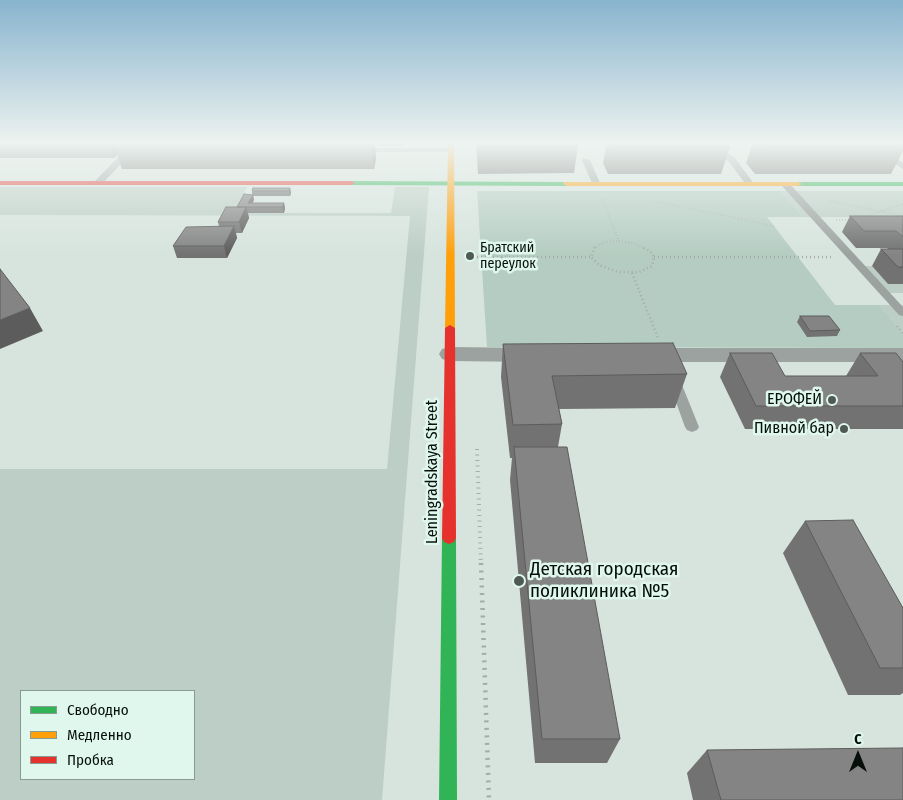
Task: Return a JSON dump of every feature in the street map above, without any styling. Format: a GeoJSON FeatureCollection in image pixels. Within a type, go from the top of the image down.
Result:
{"type":"FeatureCollection","features":[{"type":"Feature","properties":{"kind":"street","name":"Leningradskaya Street"},"geometry":{"type":"LineString","coordinates":[[448,800],[451,183]]}},
{"type":"Feature","properties":{"kind":"street"},"geometry":{"type":"LineString","coordinates":[[0,184],[903,184]]}},
{"type":"Feature","properties":{"kind":"street"},"geometry":{"type":"LineString","coordinates":[[624,355],[662,348],[893,360]]}},
{"type":"Feature","properties":{"kind":"street"},"geometry":{"type":"LineString","coordinates":[[450,354],[555,355]]}},
{"type":"Feature","properties":{"kind":"lane"},"geometry":{"type":"LineString","coordinates":[[747,180],[750,184]]}},
{"type":"Feature","properties":{"kind":"lane"},"geometry":{"type":"LineString","coordinates":[[785,184],[903,313]]}},
{"type":"Feature","properties":{"kind":"lane"},"geometry":{"type":"LineString","coordinates":[[662,348],[692,427]]}},
{"type":"Feature","properties":{"kind":"path"},"geometry":{"type":"LineString","coordinates":[[794,194],[903,216]]}},
{"type":"Feature","properties":{"kind":"path"},"geometry":{"type":"LineString","coordinates":[[602,198],[619,241]]}},
{"type":"Feature","properties":{"kind":"path"},"geometry":{"type":"LineString","coordinates":[[647,200],[774,226]]}},
{"type":"Feature","properties":{"kind":"path"},"geometry":{"type":"LineString","coordinates":[[861,218],[903,204]]}},
{"type":"Feature","properties":{"kind":"path"},"geometry":{"type":"LineString","coordinates":[[818,220],[855,220]]}},
{"type":"Feature","properties":{"kind":"path"},"geometry":{"type":"LineString","coordinates":[[619,241],[639,245],[650,251],[654,257],[652,266],[632,273],[608,269],[599,265],[592,257],[592,251],[596,246],[605,242],[619,241]]}},
{"type":"Feature","properties":{"kind":"path"},"geometry":{"type":"LineString","coordinates":[[473,257],[592,257]]}},
{"type":"Feature","properties":{"kind":"path"},"geometry":{"type":"LineString","coordinates":[[654,257],[838,258]]}},
{"type":"Feature","properties":{"kind":"path"},"geometry":{"type":"LineString","coordinates":[[632,273],[662,348]]}},
{"type":"Feature","properties":{"kind":"path"},"geometry":{"type":"LineString","coordinates":[[477,441],[489,800]]}},
{"type":"Feature","properties":{"kind":"shaded area"},"geometry":{"type":"Polygon","coordinates":[[[0,187],[247,187],[233,213],[391,213],[395,187],[429,187],[382,800],[0,800],[0,469],[387,469],[410,216],[0,215],[0,187]]]}},
{"type":"Feature","properties":{"kind":"shaded area"},"geometry":{"type":"Polygon","coordinates":[[[781,191],[903,191],[903,217],[803,217],[781,191]]]}},
{"type":"Feature","properties":{"kind":"shaded area"},"geometry":{"type":"Polygon","coordinates":[[[855,266],[872,266],[888,284],[903,284],[903,293],[879,293],[855,266]]]}},
{"type":"Feature","properties":{"kind":"shaded area"},"geometry":{"type":"Polygon","coordinates":[[[879,305],[903,305],[903,333],[879,305]]]}},
{"type":"Feature","properties":{"kind":"green space"},"geometry":{"type":"Polygon","coordinates":[[[477,191],[781,191],[803,217],[767,217],[835,305],[879,305],[903,333],[903,348],[487,347],[477,191]]]}},
{"type":"Feature","properties":{"kind":"building"},"geometry":{"type":"Polygon","coordinates":[[[253,188],[290,188],[289,191],[252,191],[253,188]]]}},
{"type":"Feature","properties":{"kind":"building"},"geometry":{"type":"Polygon","coordinates":[[[244,194],[253,195],[248,203],[284,203],[282,207],[237,207],[244,194]]]}},
{"type":"Feature","properties":{"kind":"building"},"geometry":{"type":"Polygon","coordinates":[[[226,207],[246,207],[239,222],[218,222],[226,207]]]}},
{"type":"Feature","properties":{"kind":"building"},"geometry":{"type":"Polygon","coordinates":[[[850,216],[903,216],[903,237],[896,231],[864,231],[850,216]]]}},
{"type":"Feature","properties":{"kind":"building"},"geometry":{"type":"Polygon","coordinates":[[[234,226],[224,246],[173,246],[186,227],[234,226]]]}},
{"type":"Feature","properties":{"kind":"building"},"geometry":{"type":"Polygon","coordinates":[[[881,249],[903,249],[903,267],[898,267],[881,249]]]}},
{"type":"Feature","properties":{"kind":"building"},"geometry":{"type":"Polygon","coordinates":[[[0,269],[30,308],[0,320],[0,269]]]}},
{"type":"Feature","properties":{"kind":"building"},"geometry":{"type":"Polygon","coordinates":[[[800,316],[829,316],[840,330],[810,331],[800,316]]]}},
{"type":"Feature","properties":{"kind":"building"},"geometry":{"type":"Polygon","coordinates":[[[673,343],[687,374],[552,376],[562,424],[513,425],[503,344],[673,343]]]}},
{"type":"Feature","properties":{"kind":"building"},"geometry":{"type":"Polygon","coordinates":[[[730,353],[772,353],[785,376],[878,376],[860,353],[896,353],[903,362],[903,406],[756,406],[730,353]]]}},
{"type":"Feature","properties":{"kind":"building"},"geometry":{"type":"Polygon","coordinates":[[[514,447],[567,447],[620,739],[542,739],[514,447]]]}},
{"type":"Feature","properties":{"kind":"building"},"geometry":{"type":"Polygon","coordinates":[[[853,520],[903,608],[903,668],[880,668],[805,521],[853,520]]]}},
{"type":"Feature","properties":{"kind":"building"},"geometry":{"type":"Polygon","coordinates":[[[903,748],[903,800],[721,800],[707,750],[903,748]]]}},
{"type":"Feature","properties":{"kind":"traffic: fast"},"geometry":{"type":"LineString","coordinates":[[351,183],[567,184]]}},
{"type":"Feature","properties":{"kind":"traffic: fast"},"geometry":{"type":"LineString","coordinates":[[798,184],[903,184]]}},
{"type":"Feature","properties":{"kind":"traffic: fast"},"geometry":{"type":"LineString","coordinates":[[448,800],[449,538]]}},
{"type":"Feature","properties":{"kind":"traffic: slow"},"geometry":{"type":"LineString","coordinates":[[450,328],[451,180]]}},
{"type":"Feature","properties":{"kind":"traffic: slow"},"geometry":{"type":"LineString","coordinates":[[567,184],[798,184]]}},
{"type":"Feature","properties":{"kind":"traffic: jam"},"geometry":{"type":"LineString","coordinates":[[0,183],[351,183]]}},
{"type":"Feature","properties":{"kind":"traffic: jam"},"geometry":{"type":"LineString","coordinates":[[449,538],[450,328]]}},
{"type":"Feature","properties":{"kind":"place","name":"Братский переулок"},"geometry":{"type":"Point","coordinates":[470,256]}},
{"type":"Feature","properties":{"kind":"place","name":"ЕРОФЕЙ"},"geometry":{"type":"Point","coordinates":[832,400]}},
{"type":"Feature","properties":{"kind":"place","name":"Пивной бар"},"geometry":{"type":"Point","coordinates":[844,429]}},
{"type":"Feature","properties":{"kind":"place","name":"Детская городская поликлиника №5"},"geometry":{"type":"Point","coordinates":[519,581]}}]}
